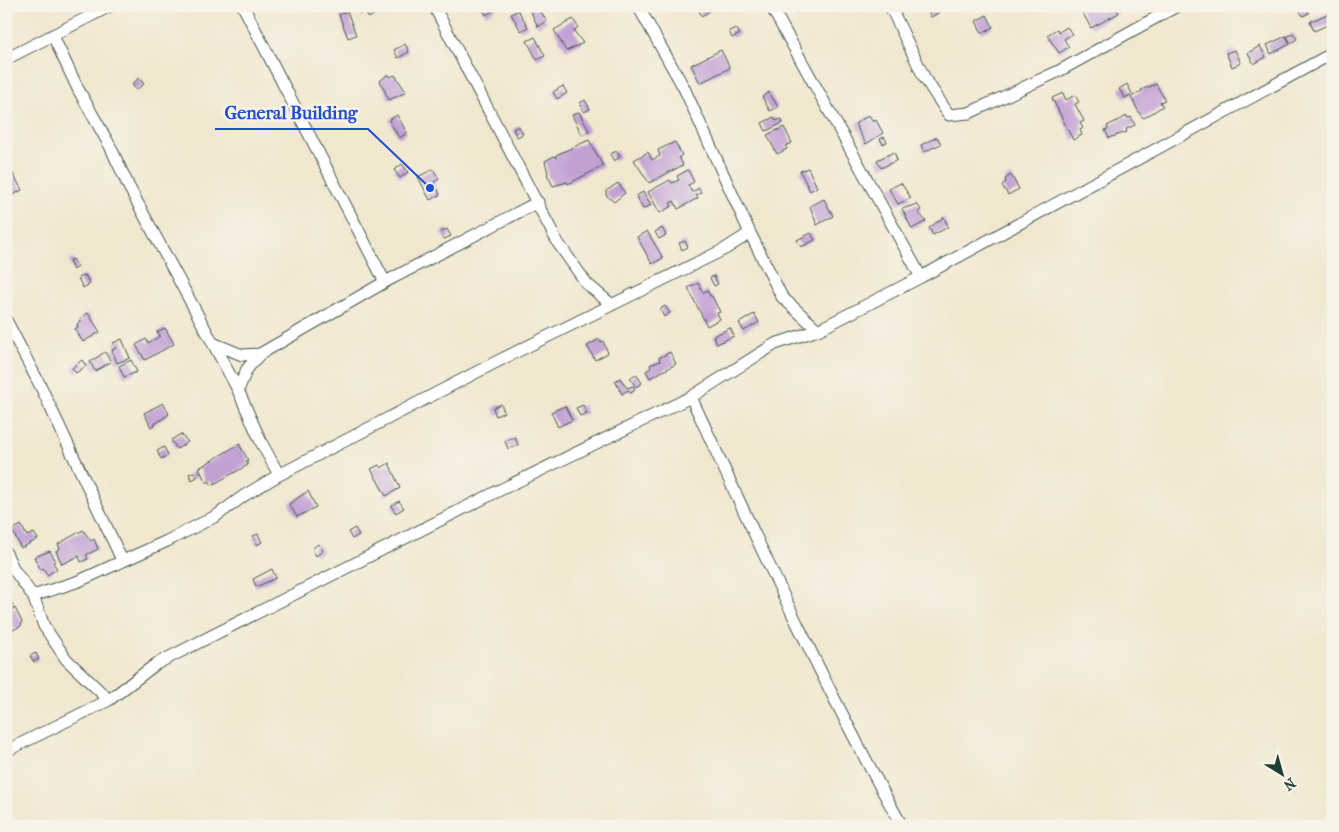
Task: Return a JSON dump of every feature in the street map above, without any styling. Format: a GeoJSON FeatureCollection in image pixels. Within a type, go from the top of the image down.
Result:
{"type":"FeatureCollection","features":[{"type":"Feature","properties":{"kind":"street"},"geometry":{"type":"LineString","coordinates":[[6,59],[110,6]]}},
{"type":"Feature","properties":{"kind":"street"},"geometry":{"type":"LineString","coordinates":[[243,6],[385,282]]}},
{"type":"Feature","properties":{"kind":"street"},"geometry":{"type":"LineString","coordinates":[[434,6],[558,243],[587,284],[612,305]]}},
{"type":"Feature","properties":{"kind":"street"},"geometry":{"type":"LineString","coordinates":[[638,6],[684,88],[750,233],[782,298],[818,330]]}},
{"type":"Feature","properties":{"kind":"street"},"geometry":{"type":"LineString","coordinates":[[771,6],[921,277]]}},
{"type":"Feature","properties":{"kind":"street"},"geometry":{"type":"LineString","coordinates":[[890,6],[924,77],[949,115],[968,113],[1059,71],[1177,6]]}},
{"type":"Feature","properties":{"kind":"street"},"geometry":{"type":"LineString","coordinates":[[53,36],[129,187],[238,390],[261,442],[279,475]]}},
{"type":"Feature","properties":{"kind":"street"},"geometry":{"type":"LineString","coordinates":[[6,751],[109,700],[156,664],[502,489],[691,397],[775,344],[818,330],[921,277],[1333,53]]}},
{"type":"Feature","properties":{"kind":"street"},"geometry":{"type":"LineString","coordinates":[[238,390],[247,368],[260,354],[385,282],[538,202]]}},
{"type":"Feature","properties":{"kind":"street"},"geometry":{"type":"LineString","coordinates":[[33,596],[79,580],[167,542],[216,516],[244,495],[279,475],[725,249],[750,233]]}},
{"type":"Feature","properties":{"kind":"street"},"geometry":{"type":"LineString","coordinates":[[6,320],[41,387],[122,560]]}},
{"type":"Feature","properties":{"kind":"street"},"geometry":{"type":"LineString","coordinates":[[213,343],[242,355],[260,354]]}},
{"type":"Feature","properties":{"kind":"street"},"geometry":{"type":"LineString","coordinates":[[691,397],[763,553],[872,771],[902,826]]}},
{"type":"Feature","properties":{"kind":"street"},"geometry":{"type":"LineString","coordinates":[[6,553],[14,570],[33,596],[44,626],[66,659],[109,700]]}},
{"type":"Feature","properties":{"kind":"building"},"geometry":{"type":"Polygon","coordinates":[[[355,6],[387,6],[369,18],[364,11],[360,14],[355,6]]]}},
{"type":"Feature","properties":{"kind":"building"},"geometry":{"type":"Polygon","coordinates":[[[494,6],[496,9],[486,15],[481,7],[494,6]]]}},
{"type":"Feature","properties":{"kind":"building"},"geometry":{"type":"Polygon","coordinates":[[[537,6],[547,21],[538,27],[530,10],[537,6]]]}},
{"type":"Feature","properties":{"kind":"building"},"geometry":{"type":"Polygon","coordinates":[[[696,6],[717,6],[702,16],[696,6]]]}},
{"type":"Feature","properties":{"kind":"building"},"geometry":{"type":"Polygon","coordinates":[[[793,6],[807,6],[796,13],[793,6]]]}},
{"type":"Feature","properties":{"kind":"building"},"geometry":{"type":"Polygon","coordinates":[[[925,6],[940,6],[943,10],[931,17],[925,6]]]}},
{"type":"Feature","properties":{"kind":"building"},"geometry":{"type":"Polygon","coordinates":[[[1082,6],[1115,6],[1119,13],[1091,28],[1080,8],[1082,6]]]}},
{"type":"Feature","properties":{"kind":"building"},"geometry":{"type":"Polygon","coordinates":[[[1297,6],[1314,6],[1307,10],[1309,13],[1303,16],[1297,6]]]}},
{"type":"Feature","properties":{"kind":"building"},"geometry":{"type":"Polygon","coordinates":[[[518,10],[528,27],[521,31],[511,14],[518,10]]]}},
{"type":"Feature","properties":{"kind":"building"},"geometry":{"type":"Polygon","coordinates":[[[347,11],[356,35],[348,38],[339,15],[347,11]]]}},
{"type":"Feature","properties":{"kind":"building"},"geometry":{"type":"Polygon","coordinates":[[[1327,14],[1332,23],[1314,31],[1310,22],[1327,14]]]}},
{"type":"Feature","properties":{"kind":"building"},"geometry":{"type":"Polygon","coordinates":[[[987,15],[993,27],[982,33],[976,21],[987,15]]]}},
{"type":"Feature","properties":{"kind":"building"},"geometry":{"type":"Polygon","coordinates":[[[573,19],[578,27],[574,31],[583,43],[566,51],[554,30],[573,19]]]}},
{"type":"Feature","properties":{"kind":"building"},"geometry":{"type":"Polygon","coordinates":[[[1067,27],[1072,34],[1064,39],[1069,47],[1059,53],[1047,35],[1057,29],[1059,32],[1067,27]]]}},
{"type":"Feature","properties":{"kind":"building"},"geometry":{"type":"Polygon","coordinates":[[[736,28],[740,34],[732,38],[729,31],[736,28]]]}},
{"type":"Feature","properties":{"kind":"building"},"geometry":{"type":"Polygon","coordinates":[[[1293,33],[1297,39],[1291,43],[1287,37],[1293,33]]]}},
{"type":"Feature","properties":{"kind":"building"},"geometry":{"type":"Polygon","coordinates":[[[1286,36],[1290,44],[1271,54],[1267,45],[1286,36]]]}},
{"type":"Feature","properties":{"kind":"building"},"geometry":{"type":"Polygon","coordinates":[[[535,37],[545,56],[537,60],[527,41],[535,37]]]}},
{"type":"Feature","properties":{"kind":"building"},"geometry":{"type":"Polygon","coordinates":[[[405,44],[409,52],[398,58],[394,50],[405,44]]]}},
{"type":"Feature","properties":{"kind":"building"},"geometry":{"type":"Polygon","coordinates":[[[1260,46],[1266,57],[1254,64],[1248,53],[1260,46]]]}},
{"type":"Feature","properties":{"kind":"building"},"geometry":{"type":"Polygon","coordinates":[[[721,50],[730,68],[700,83],[691,65],[721,50]]]}},
{"type":"Feature","properties":{"kind":"building"},"geometry":{"type":"Polygon","coordinates":[[[1235,50],[1241,63],[1232,67],[1226,53],[1235,50]]]}},
{"type":"Feature","properties":{"kind":"building"},"geometry":{"type":"Polygon","coordinates":[[[388,74],[390,77],[395,75],[406,92],[389,100],[380,81],[388,74]]]}},
{"type":"Feature","properties":{"kind":"building"},"geometry":{"type":"Polygon","coordinates":[[[139,78],[144,84],[136,90],[132,84],[139,78]]]}},
{"type":"Feature","properties":{"kind":"building"},"geometry":{"type":"Polygon","coordinates":[[[1127,84],[1132,94],[1125,98],[1119,89],[1127,84]]]}},
{"type":"Feature","properties":{"kind":"building"},"geometry":{"type":"Polygon","coordinates":[[[1156,84],[1165,100],[1160,102],[1163,106],[1144,118],[1131,97],[1141,90],[1156,84]]]}},
{"type":"Feature","properties":{"kind":"building"},"geometry":{"type":"Polygon","coordinates":[[[563,86],[567,93],[557,99],[553,92],[563,86]]]}},
{"type":"Feature","properties":{"kind":"building"},"geometry":{"type":"Polygon","coordinates":[[[769,92],[778,107],[770,111],[762,97],[769,92]]]}},
{"type":"Feature","properties":{"kind":"building"},"geometry":{"type":"Polygon","coordinates":[[[1063,93],[1066,100],[1075,95],[1079,102],[1075,104],[1084,121],[1080,123],[1083,128],[1080,130],[1082,135],[1073,140],[1052,98],[1063,93]]]}},
{"type":"Feature","properties":{"kind":"building"},"geometry":{"type":"Polygon","coordinates":[[[585,100],[590,109],[584,112],[580,103],[585,100]]]}},
{"type":"Feature","properties":{"kind":"building"},"geometry":{"type":"Polygon","coordinates":[[[579,112],[589,131],[582,135],[572,115],[579,112]]]}},
{"type":"Feature","properties":{"kind":"building"},"geometry":{"type":"Polygon","coordinates":[[[397,115],[407,133],[399,138],[389,120],[397,115]]]}},
{"type":"Feature","properties":{"kind":"building"},"geometry":{"type":"Polygon","coordinates":[[[869,115],[873,122],[876,120],[883,133],[866,144],[855,124],[869,115]]]}},
{"type":"Feature","properties":{"kind":"building"},"geometry":{"type":"Polygon","coordinates":[[[1127,116],[1128,118],[1131,117],[1135,125],[1126,129],[1127,132],[1109,138],[1105,130],[1108,129],[1107,126],[1127,116]]]}},
{"type":"Feature","properties":{"kind":"building"},"geometry":{"type":"Polygon","coordinates":[[[774,117],[776,121],[781,119],[783,123],[766,131],[762,123],[774,117]]]}},
{"type":"Feature","properties":{"kind":"building"},"geometry":{"type":"Polygon","coordinates":[[[519,126],[523,134],[517,137],[513,129],[519,126]]]}},
{"type":"Feature","properties":{"kind":"building"},"geometry":{"type":"Polygon","coordinates":[[[784,127],[792,143],[785,146],[787,149],[777,154],[767,135],[784,127]]]}},
{"type":"Feature","properties":{"kind":"building"},"geometry":{"type":"Polygon","coordinates":[[[884,137],[887,142],[883,144],[880,139],[884,137]]]}},
{"type":"Feature","properties":{"kind":"building"},"geometry":{"type":"Polygon","coordinates":[[[937,137],[941,144],[924,152],[921,145],[937,137]]]}},
{"type":"Feature","properties":{"kind":"building"},"geometry":{"type":"Polygon","coordinates":[[[589,140],[603,166],[568,184],[567,182],[553,186],[547,174],[545,161],[554,156],[556,158],[556,155],[589,140]]]}},
{"type":"Feature","properties":{"kind":"building"},"geometry":{"type":"Polygon","coordinates":[[[675,142],[682,155],[679,157],[683,165],[649,183],[634,160],[648,152],[652,160],[660,156],[658,150],[675,142]]]}},
{"type":"Feature","properties":{"kind":"building"},"geometry":{"type":"Polygon","coordinates":[[[617,151],[620,157],[614,161],[610,154],[617,151]]]}},
{"type":"Feature","properties":{"kind":"building"},"geometry":{"type":"Polygon","coordinates":[[[894,152],[897,160],[881,168],[877,160],[894,152]]]}},
{"type":"Feature","properties":{"kind":"building"},"geometry":{"type":"Polygon","coordinates":[[[402,164],[408,172],[400,178],[394,170],[402,164]]]}},
{"type":"Feature","properties":{"kind":"building"},"geometry":{"type":"Polygon","coordinates":[[[808,168],[817,187],[810,191],[800,171],[808,168]]]}},
{"type":"Feature","properties":{"kind":"building"},"geometry":{"type":"Polygon","coordinates":[[[433,169],[439,179],[434,182],[440,195],[430,200],[418,177],[433,169]]]}},
{"type":"Feature","properties":{"kind":"building"},"geometry":{"type":"Polygon","coordinates":[[[688,170],[694,182],[688,185],[692,192],[699,188],[701,193],[696,195],[698,198],[678,209],[674,201],[670,203],[672,206],[660,213],[648,192],[670,180],[672,183],[679,180],[677,176],[688,170]]]}},
{"type":"Feature","properties":{"kind":"building"},"geometry":{"type":"Polygon","coordinates":[[[12,172],[22,190],[13,195],[6,180],[6,175],[12,172]]]}},
{"type":"Feature","properties":{"kind":"building"},"geometry":{"type":"Polygon","coordinates":[[[1011,175],[1019,189],[1008,195],[1002,185],[1006,182],[1005,179],[1011,175]]]}},
{"type":"Feature","properties":{"kind":"building"},"geometry":{"type":"Polygon","coordinates":[[[618,183],[625,193],[614,202],[606,195],[606,191],[618,183]]]}},
{"type":"Feature","properties":{"kind":"building"},"geometry":{"type":"Polygon","coordinates":[[[901,183],[911,198],[898,204],[889,189],[901,183]]]}},
{"type":"Feature","properties":{"kind":"building"},"geometry":{"type":"Polygon","coordinates":[[[643,192],[651,205],[643,209],[636,196],[643,192]]]}},
{"type":"Feature","properties":{"kind":"building"},"geometry":{"type":"Polygon","coordinates":[[[824,199],[833,216],[817,225],[810,206],[824,199]]]}},
{"type":"Feature","properties":{"kind":"building"},"geometry":{"type":"Polygon","coordinates":[[[917,204],[921,210],[918,212],[926,221],[912,229],[902,209],[917,204]]]}},
{"type":"Feature","properties":{"kind":"building"},"geometry":{"type":"Polygon","coordinates":[[[944,217],[948,227],[933,235],[929,228],[944,217]]]}},
{"type":"Feature","properties":{"kind":"building"},"geometry":{"type":"Polygon","coordinates":[[[662,228],[666,235],[659,239],[655,232],[662,228]]]}},
{"type":"Feature","properties":{"kind":"building"},"geometry":{"type":"Polygon","coordinates":[[[447,229],[451,236],[444,239],[441,232],[447,229]]]}},
{"type":"Feature","properties":{"kind":"building"},"geometry":{"type":"Polygon","coordinates":[[[647,231],[663,258],[652,264],[637,237],[647,231]]]}},
{"type":"Feature","properties":{"kind":"building"},"geometry":{"type":"Polygon","coordinates":[[[811,233],[815,240],[801,247],[797,240],[811,233]]]}},
{"type":"Feature","properties":{"kind":"building"},"geometry":{"type":"Polygon","coordinates":[[[685,241],[688,247],[682,250],[679,243],[685,241]]]}},
{"type":"Feature","properties":{"kind":"building"},"geometry":{"type":"Polygon","coordinates":[[[73,259],[78,267],[73,270],[69,261],[73,259]]]}},
{"type":"Feature","properties":{"kind":"building"},"geometry":{"type":"Polygon","coordinates":[[[85,275],[90,284],[83,288],[78,278],[85,275]]]}},
{"type":"Feature","properties":{"kind":"building"},"geometry":{"type":"Polygon","coordinates":[[[714,276],[718,284],[714,286],[710,278],[714,276]]]}},
{"type":"Feature","properties":{"kind":"building"},"geometry":{"type":"Polygon","coordinates":[[[698,283],[703,293],[707,290],[710,296],[712,296],[720,312],[717,313],[720,319],[707,326],[688,288],[698,283]]]}},
{"type":"Feature","properties":{"kind":"building"},"geometry":{"type":"Polygon","coordinates":[[[665,306],[670,313],[664,317],[660,309],[665,306]]]}},
{"type":"Feature","properties":{"kind":"building"},"geometry":{"type":"Polygon","coordinates":[[[88,313],[100,332],[83,342],[75,329],[81,321],[80,318],[88,313]]]}},
{"type":"Feature","properties":{"kind":"building"},"geometry":{"type":"Polygon","coordinates":[[[754,314],[759,322],[744,331],[739,323],[754,314]]]}},
{"type":"Feature","properties":{"kind":"building"},"geometry":{"type":"Polygon","coordinates":[[[165,328],[174,344],[145,360],[136,345],[146,339],[148,343],[160,336],[157,332],[165,328]]]}},
{"type":"Feature","properties":{"kind":"building"},"geometry":{"type":"Polygon","coordinates":[[[730,328],[734,336],[717,344],[713,336],[730,328]]]}},
{"type":"Feature","properties":{"kind":"building"},"geometry":{"type":"Polygon","coordinates":[[[122,339],[130,358],[117,363],[112,350],[116,348],[113,343],[122,339]]]}},
{"type":"Feature","properties":{"kind":"building"},"geometry":{"type":"Polygon","coordinates":[[[600,339],[601,342],[603,341],[608,353],[595,360],[587,346],[600,339]]]}},
{"type":"Feature","properties":{"kind":"building"},"geometry":{"type":"Polygon","coordinates":[[[105,352],[111,362],[95,371],[90,362],[105,352]]]}},
{"type":"Feature","properties":{"kind":"building"},"geometry":{"type":"Polygon","coordinates":[[[670,352],[676,364],[650,378],[646,371],[651,368],[650,365],[660,361],[659,358],[670,352]]]}},
{"type":"Feature","properties":{"kind":"building"},"geometry":{"type":"Polygon","coordinates":[[[82,360],[86,366],[76,373],[72,368],[82,360]]]}},
{"type":"Feature","properties":{"kind":"building"},"geometry":{"type":"Polygon","coordinates":[[[131,360],[137,372],[124,377],[119,366],[131,360]]]}},
{"type":"Feature","properties":{"kind":"building"},"geometry":{"type":"Polygon","coordinates":[[[636,374],[642,383],[636,387],[630,378],[636,374]]]}},
{"type":"Feature","properties":{"kind":"building"},"geometry":{"type":"Polygon","coordinates":[[[620,378],[627,388],[633,386],[635,390],[631,393],[628,390],[622,394],[615,381],[620,378]]]}},
{"type":"Feature","properties":{"kind":"building"},"geometry":{"type":"Polygon","coordinates":[[[163,403],[169,414],[151,427],[144,413],[163,403]]]}},
{"type":"Feature","properties":{"kind":"building"},"geometry":{"type":"Polygon","coordinates":[[[501,404],[504,412],[496,416],[493,408],[501,404]]]}},
{"type":"Feature","properties":{"kind":"building"},"geometry":{"type":"Polygon","coordinates":[[[583,405],[587,413],[580,416],[576,408],[583,405]]]}},
{"type":"Feature","properties":{"kind":"building"},"geometry":{"type":"Polygon","coordinates":[[[565,406],[572,420],[558,427],[551,412],[565,406]]]}},
{"type":"Feature","properties":{"kind":"building"},"geometry":{"type":"Polygon","coordinates":[[[181,434],[188,442],[177,449],[171,440],[181,434]]]}},
{"type":"Feature","properties":{"kind":"building"},"geometry":{"type":"Polygon","coordinates":[[[515,437],[518,445],[508,449],[505,441],[515,437]]]}},
{"type":"Feature","properties":{"kind":"building"},"geometry":{"type":"Polygon","coordinates":[[[239,444],[248,460],[246,461],[248,465],[212,485],[209,481],[206,483],[199,468],[239,444]]]}},
{"type":"Feature","properties":{"kind":"building"},"geometry":{"type":"Polygon","coordinates":[[[164,447],[168,455],[161,459],[157,451],[164,447]]]}},
{"type":"Feature","properties":{"kind":"building"},"geometry":{"type":"Polygon","coordinates":[[[389,463],[400,488],[386,496],[371,469],[379,465],[381,468],[389,463]]]}},
{"type":"Feature","properties":{"kind":"building"},"geometry":{"type":"Polygon","coordinates":[[[194,472],[197,477],[192,480],[189,474],[194,472]]]}},
{"type":"Feature","properties":{"kind":"building"},"geometry":{"type":"Polygon","coordinates":[[[308,491],[316,507],[297,517],[289,504],[308,491]]]}},
{"type":"Feature","properties":{"kind":"building"},"geometry":{"type":"Polygon","coordinates":[[[399,501],[404,508],[396,513],[391,506],[399,501]]]}},
{"type":"Feature","properties":{"kind":"building"},"geometry":{"type":"Polygon","coordinates":[[[21,525],[27,536],[34,533],[38,539],[21,548],[12,530],[21,525]]]}},
{"type":"Feature","properties":{"kind":"building"},"geometry":{"type":"Polygon","coordinates":[[[355,528],[359,535],[352,539],[348,532],[355,528]]]}},
{"type":"Feature","properties":{"kind":"building"},"geometry":{"type":"Polygon","coordinates":[[[83,530],[91,541],[94,539],[98,549],[86,555],[88,559],[81,562],[79,556],[62,564],[56,551],[60,549],[58,544],[83,530]]]}},
{"type":"Feature","properties":{"kind":"building"},"geometry":{"type":"Polygon","coordinates":[[[258,534],[262,542],[257,545],[253,536],[258,534]]]}},
{"type":"Feature","properties":{"kind":"building"},"geometry":{"type":"Polygon","coordinates":[[[318,544],[323,551],[316,556],[312,549],[318,544]]]}},
{"type":"Feature","properties":{"kind":"building"},"geometry":{"type":"Polygon","coordinates":[[[50,551],[56,561],[53,562],[57,569],[47,575],[43,568],[41,570],[34,557],[50,551]]]}},
{"type":"Feature","properties":{"kind":"building"},"geometry":{"type":"Polygon","coordinates":[[[272,569],[276,578],[256,587],[253,579],[272,569]]]}},
{"type":"Feature","properties":{"kind":"building"},"geometry":{"type":"Polygon","coordinates":[[[9,598],[13,605],[6,608],[6,599],[9,598]]]}},
{"type":"Feature","properties":{"kind":"building"},"geometry":{"type":"Polygon","coordinates":[[[15,608],[22,622],[21,626],[6,633],[6,612],[15,608]]]}},
{"type":"Feature","properties":{"kind":"building"},"geometry":{"type":"Polygon","coordinates":[[[36,653],[39,659],[34,662],[30,656],[36,653]]]}},
{"type":"Feature","properties":{"kind":"place","name":"General Building"},"geometry":{"type":"Point","coordinates":[430,188]}}]}
